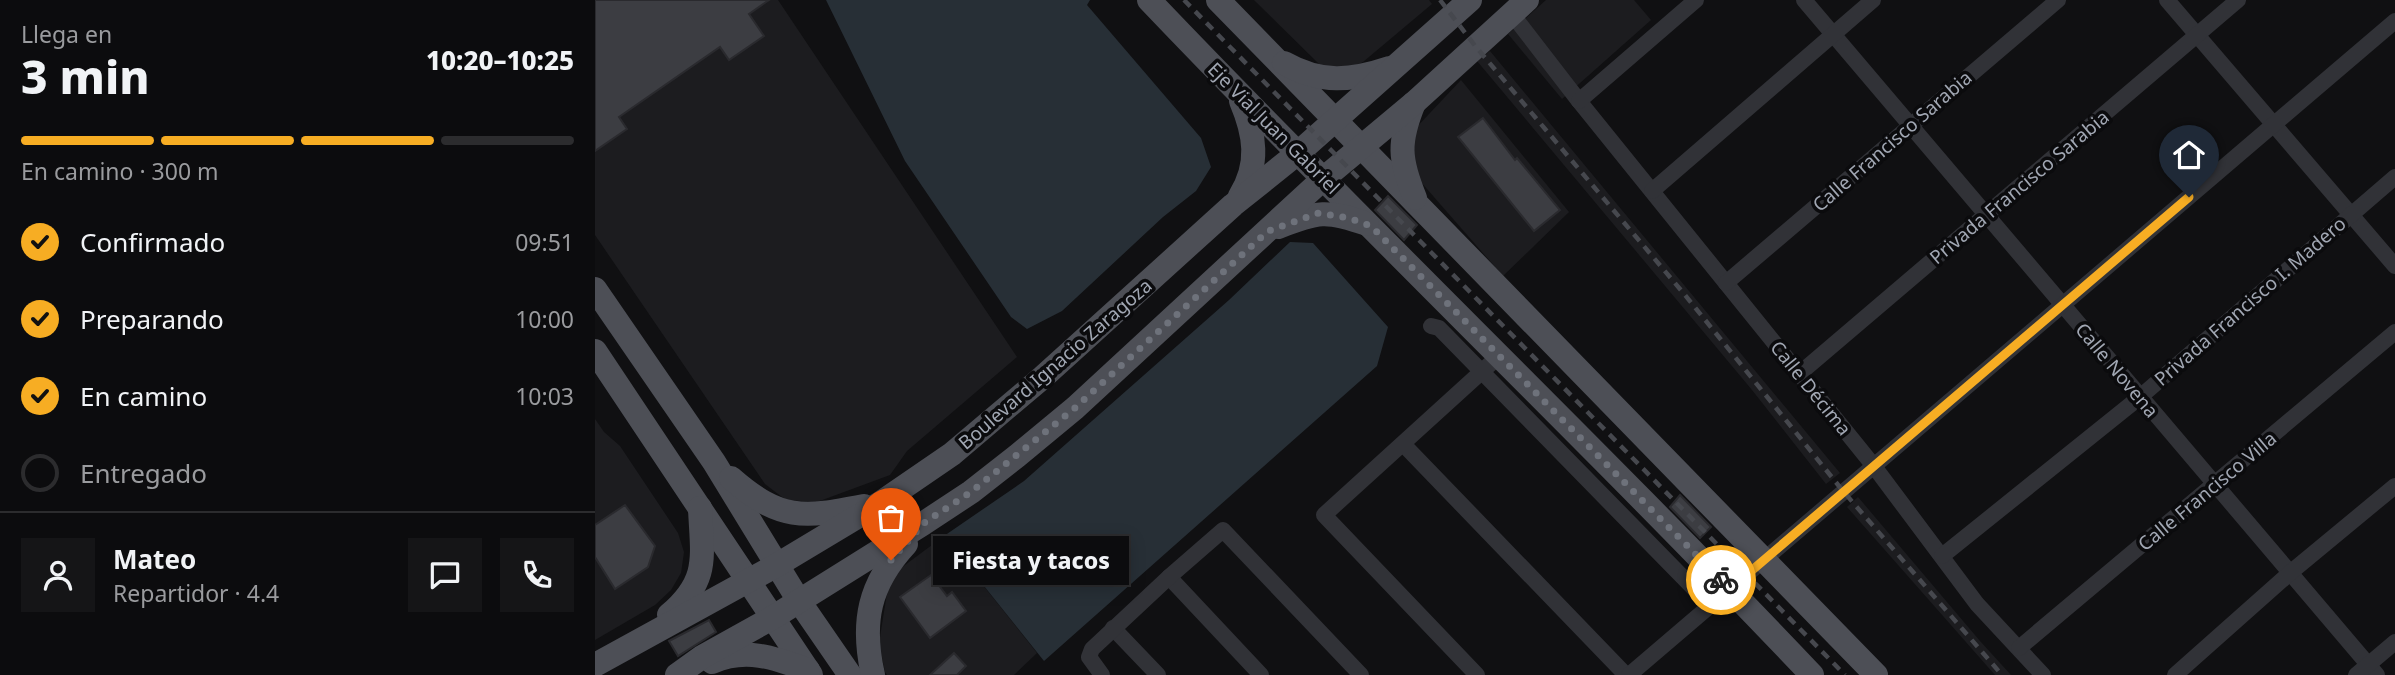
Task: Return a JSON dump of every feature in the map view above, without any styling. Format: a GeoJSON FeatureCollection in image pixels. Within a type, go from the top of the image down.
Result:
{"type":"FeatureCollection","features":[{"type":"Feature","properties":{"kind":"main road","name":"Eje Vial Juan Gabriel"},"geometry":{"type":"LineString","coordinates":[[1149,0],[1238,94],[1371,226],[1491,363],[1730,589],[1812,675]]}},
{"type":"Feature","properties":{"kind":"main road"},"geometry":{"type":"LineString","coordinates":[[1218,0],[1876,675]]}},
{"type":"Feature","properties":{"kind":"main road","name":"Boulevard Ignacio Zaragoza"},"geometry":{"type":"LineString","coordinates":[[595,665],[777,565],[882,502],[952,454],[990,424],[1233,205],[1298,153],[1470,0]]}},
{"type":"Feature","properties":{"kind":"main road"},"geometry":{"type":"LineString","coordinates":[[677,675],[971,492],[1065,416],[1323,178],[1414,103],[1515,5]]}},
{"type":"Feature","properties":{"kind":"main road"},"geometry":{"type":"LineString","coordinates":[[1432,35],[1442,38],[1448,44],[1449,70]]}},
{"type":"Feature","properties":{"kind":"main road"},"geometry":{"type":"LineString","coordinates":[[1274,58],[1296,70],[1332,79],[1363,77],[1397,66]]}},
{"type":"Feature","properties":{"kind":"main road"},"geometry":{"type":"LineString","coordinates":[[1233,205],[1248,183],[1254,159],[1250,122],[1238,94]]}},
{"type":"Feature","properties":{"kind":"main road"},"geometry":{"type":"LineString","coordinates":[[1414,103],[1403,132],[1401,159],[1420,208]]}},
{"type":"Feature","properties":{"kind":"main road"},"geometry":{"type":"LineString","coordinates":[[1268,231],[1319,213],[1341,215],[1371,226]]}},
{"type":"Feature","properties":{"kind":"main road"},"geometry":{"type":"LineString","coordinates":[[595,289],[714,462],[799,601],[850,675]]}},
{"type":"Feature","properties":{"kind":"main road"},"geometry":{"type":"LineString","coordinates":[[595,351],[809,673]]}},
{"type":"Feature","properties":{"kind":"main road"},"geometry":{"type":"LineString","coordinates":[[625,396],[662,387]]}},
{"type":"Feature","properties":{"kind":"main road"},"geometry":{"type":"LineString","coordinates":[[714,462],[748,493],[766,505],[789,514],[810,515],[882,502]]}},
{"type":"Feature","properties":{"kind":"main road"},"geometry":{"type":"LineString","coordinates":[[645,636],[694,590],[702,558],[700,508]]}},
{"type":"Feature","properties":{"kind":"main road"},"geometry":{"type":"LineString","coordinates":[[873,675],[867,632],[874,594],[880,577],[891,560],[924,523]]}},
{"type":"Feature","properties":{"kind":"main road"},"geometry":{"type":"LineString","coordinates":[[683,675],[725,656],[747,653],[773,657],[809,673]]}},
{"type":"Feature","properties":{"kind":"street"},"geometry":{"type":"LineString","coordinates":[[1579,101],[1696,0]]}},
{"type":"Feature","properties":{"kind":"street","name":"Calle Novena"},"geometry":{"type":"LineString","coordinates":[[1804,0],[2291,572],[2367,672]]}},
{"type":"Feature","properties":{"kind":"street"},"geometry":{"type":"LineString","coordinates":[[1652,191],[1873,0]]}},
{"type":"Feature","properties":{"kind":"street","name":"Calle Francisco Sarabia"},"geometry":{"type":"LineString","coordinates":[[1726,284],[2058,0]]}},
{"type":"Feature","properties":{"kind":"street"},"geometry":{"type":"LineString","coordinates":[[2167,0],[2395,266]]}},
{"type":"Feature","properties":{"kind":"street","name":"Privada Francisco Sarabia"},"geometry":{"type":"LineString","coordinates":[[1799,374],[2238,0]]}},
{"type":"Feature","properties":{"kind":"street","name":"Calle Décima"},"geometry":{"type":"LineString","coordinates":[[1515,5],[1579,101],[1873,466],[1977,604],[2043,675]]}},
{"type":"Feature","properties":{"kind":"street"},"geometry":{"type":"LineString","coordinates":[[1404,445],[1628,675],[2395,21]]}},
{"type":"Feature","properties":{"kind":"street","name":"Privada Francisco I. Madero"},"geometry":{"type":"LineString","coordinates":[[1941,556],[2140,397],[2395,177]]}},
{"type":"Feature","properties":{"kind":"street"},"geometry":{"type":"LineString","coordinates":[[1431,326],[1439,328],[1491,363],[1710,605]]}},
{"type":"Feature","properties":{"kind":"street","name":"Calle Francisco Villa"},"geometry":{"type":"LineString","coordinates":[[2019,648],[2395,332]]}},
{"type":"Feature","properties":{"kind":"street"},"geometry":{"type":"LineString","coordinates":[[1477,675],[1324,515],[1491,363]]}},
{"type":"Feature","properties":{"kind":"street"},"geometry":{"type":"LineString","coordinates":[[2175,675],[2291,572],[2395,486]]}},
{"type":"Feature","properties":{"kind":"street"},"geometry":{"type":"LineString","coordinates":[[1102,675],[1089,657],[1092,649],[1223,530],[1361,675]]}},
{"type":"Feature","properties":{"kind":"street"},"geometry":{"type":"LineString","coordinates":[[1169,577],[1261,675]]}},
{"type":"Feature","properties":{"kind":"street"},"geometry":{"type":"LineString","coordinates":[[1113,628],[1157,675]]}},
{"type":"Feature","properties":{"kind":"street"},"geometry":{"type":"LineString","coordinates":[[2367,672],[2395,642]]}},
{"type":"Feature","properties":{"kind":"shaded area"},"geometry":{"type":"Polygon","coordinates":[[[595,0],[778,0],[1017,357],[907,451],[890,475],[817,502],[786,500],[765,484],[595,235],[595,0]]]}},
{"type":"Feature","properties":{"kind":"shaded area"},"geometry":{"type":"Polygon","coordinates":[[[826,0],[1090,0],[1087,5],[1201,138],[1211,167],[1196,191],[1163,217],[1062,311],[1027,329],[1011,317],[905,161],[826,0]]]}},
{"type":"Feature","properties":{"kind":"shaded area"},"geometry":{"type":"Polygon","coordinates":[[[1254,0],[1429,0],[1432,4],[1363,62],[1349,69],[1320,65],[1254,0]]]}},
{"type":"Feature","properties":{"kind":"shaded area"},"geometry":{"type":"Polygon","coordinates":[[[1546,0],[1634,0],[1651,20],[1562,99],[1508,34],[1546,0]]]}},
{"type":"Feature","properties":{"kind":"shaded area"},"geometry":{"type":"Polygon","coordinates":[[[1490,51],[1840,473],[1826,484],[1752,390],[1477,61],[1490,51]]]}},
{"type":"Feature","properties":{"kind":"shaded area"},"geometry":{"type":"Polygon","coordinates":[[[1461,80],[1569,212],[1503,276],[1413,173],[1413,131],[1461,80]]]}},
{"type":"Feature","properties":{"kind":"shaded area"},"geometry":{"type":"Polygon","coordinates":[[[1290,242],[1313,243],[1388,327],[1377,366],[1044,661],[944,536],[1024,481],[1229,300],[1290,242]]]}},
{"type":"Feature","properties":{"kind":"shaded area"},"geometry":{"type":"Polygon","coordinates":[[[595,419],[604,432],[620,446],[678,533],[684,552],[681,573],[671,590],[655,605],[595,640],[595,419]]]}},
{"type":"Feature","properties":{"kind":"shaded area"},"geometry":{"type":"Polygon","coordinates":[[[1858,497],[2011,675],[1995,675],[1847,507],[1858,497]]]}},
{"type":"Feature","properties":{"kind":"shaded area"},"geometry":{"type":"Polygon","coordinates":[[[944,536],[1037,653],[1014,675],[887,675],[885,672],[879,643],[888,587],[901,568],[944,536]]]}},
{"type":"Feature","properties":{"kind":"building"},"geometry":{"type":"Polygon","coordinates":[[[595,0],[769,0],[749,14],[764,36],[729,60],[720,47],[619,117],[627,129],[595,151],[595,0]]]}},
{"type":"Feature","properties":{"kind":"building"},"geometry":{"type":"Polygon","coordinates":[[[1483,118],[1515,160],[1517,158],[1560,210],[1534,231],[1458,137],[1483,118]]]}},
{"type":"Feature","properties":{"kind":"building"},"geometry":{"type":"Polygon","coordinates":[[[1388,196],[1417,225],[1404,240],[1375,210],[1388,196]]]}},
{"type":"Feature","properties":{"kind":"building"},"geometry":{"type":"Polygon","coordinates":[[[1680,495],[1711,527],[1700,538],[1670,507],[1680,495]]]}},
{"type":"Feature","properties":{"kind":"building"},"geometry":{"type":"Polygon","coordinates":[[[625,505],[655,546],[648,567],[615,589],[595,557],[595,525],[625,505]]]}},
{"type":"Feature","properties":{"kind":"building"},"geometry":{"type":"Polygon","coordinates":[[[931,575],[947,596],[952,592],[966,611],[930,638],[900,597],[931,575]]]}},
{"type":"Feature","properties":{"kind":"building"},"geometry":{"type":"Polygon","coordinates":[[[709,620],[716,632],[678,656],[669,641],[709,620]]]}},
{"type":"Feature","properties":{"kind":"building"},"geometry":{"type":"Polygon","coordinates":[[[954,653],[966,666],[957,675],[930,675],[954,653]]]}},
{"type":"Feature","properties":{"kind":"railway"},"geometry":{"type":"LineString","coordinates":[[1184,0],[1845,675]]}},
{"type":"Feature","properties":{"kind":"railway"},"geometry":{"type":"LineString","coordinates":[[1440,0],[1476,47],[1685,295],[1843,491],[2002,675]]}},
{"type":"Feature","properties":{"kind":"way so far"},"geometry":{"type":"LineString","coordinates":[[891,560],[924,523],[971,492],[1075,408],[1268,231],[1319,213],[1349,218],[1371,226],[1721,580]]}},
{"type":"Feature","properties":{"kind":"place","name":"Fiesta y tacos"},"geometry":{"type":"Point","coordinates":[891,560]}},
{"type":"Feature","properties":{"kind":"route"},"geometry":{"type":"LineString","coordinates":[[1721,580],[1730,589],[2189,197]]}}]}
